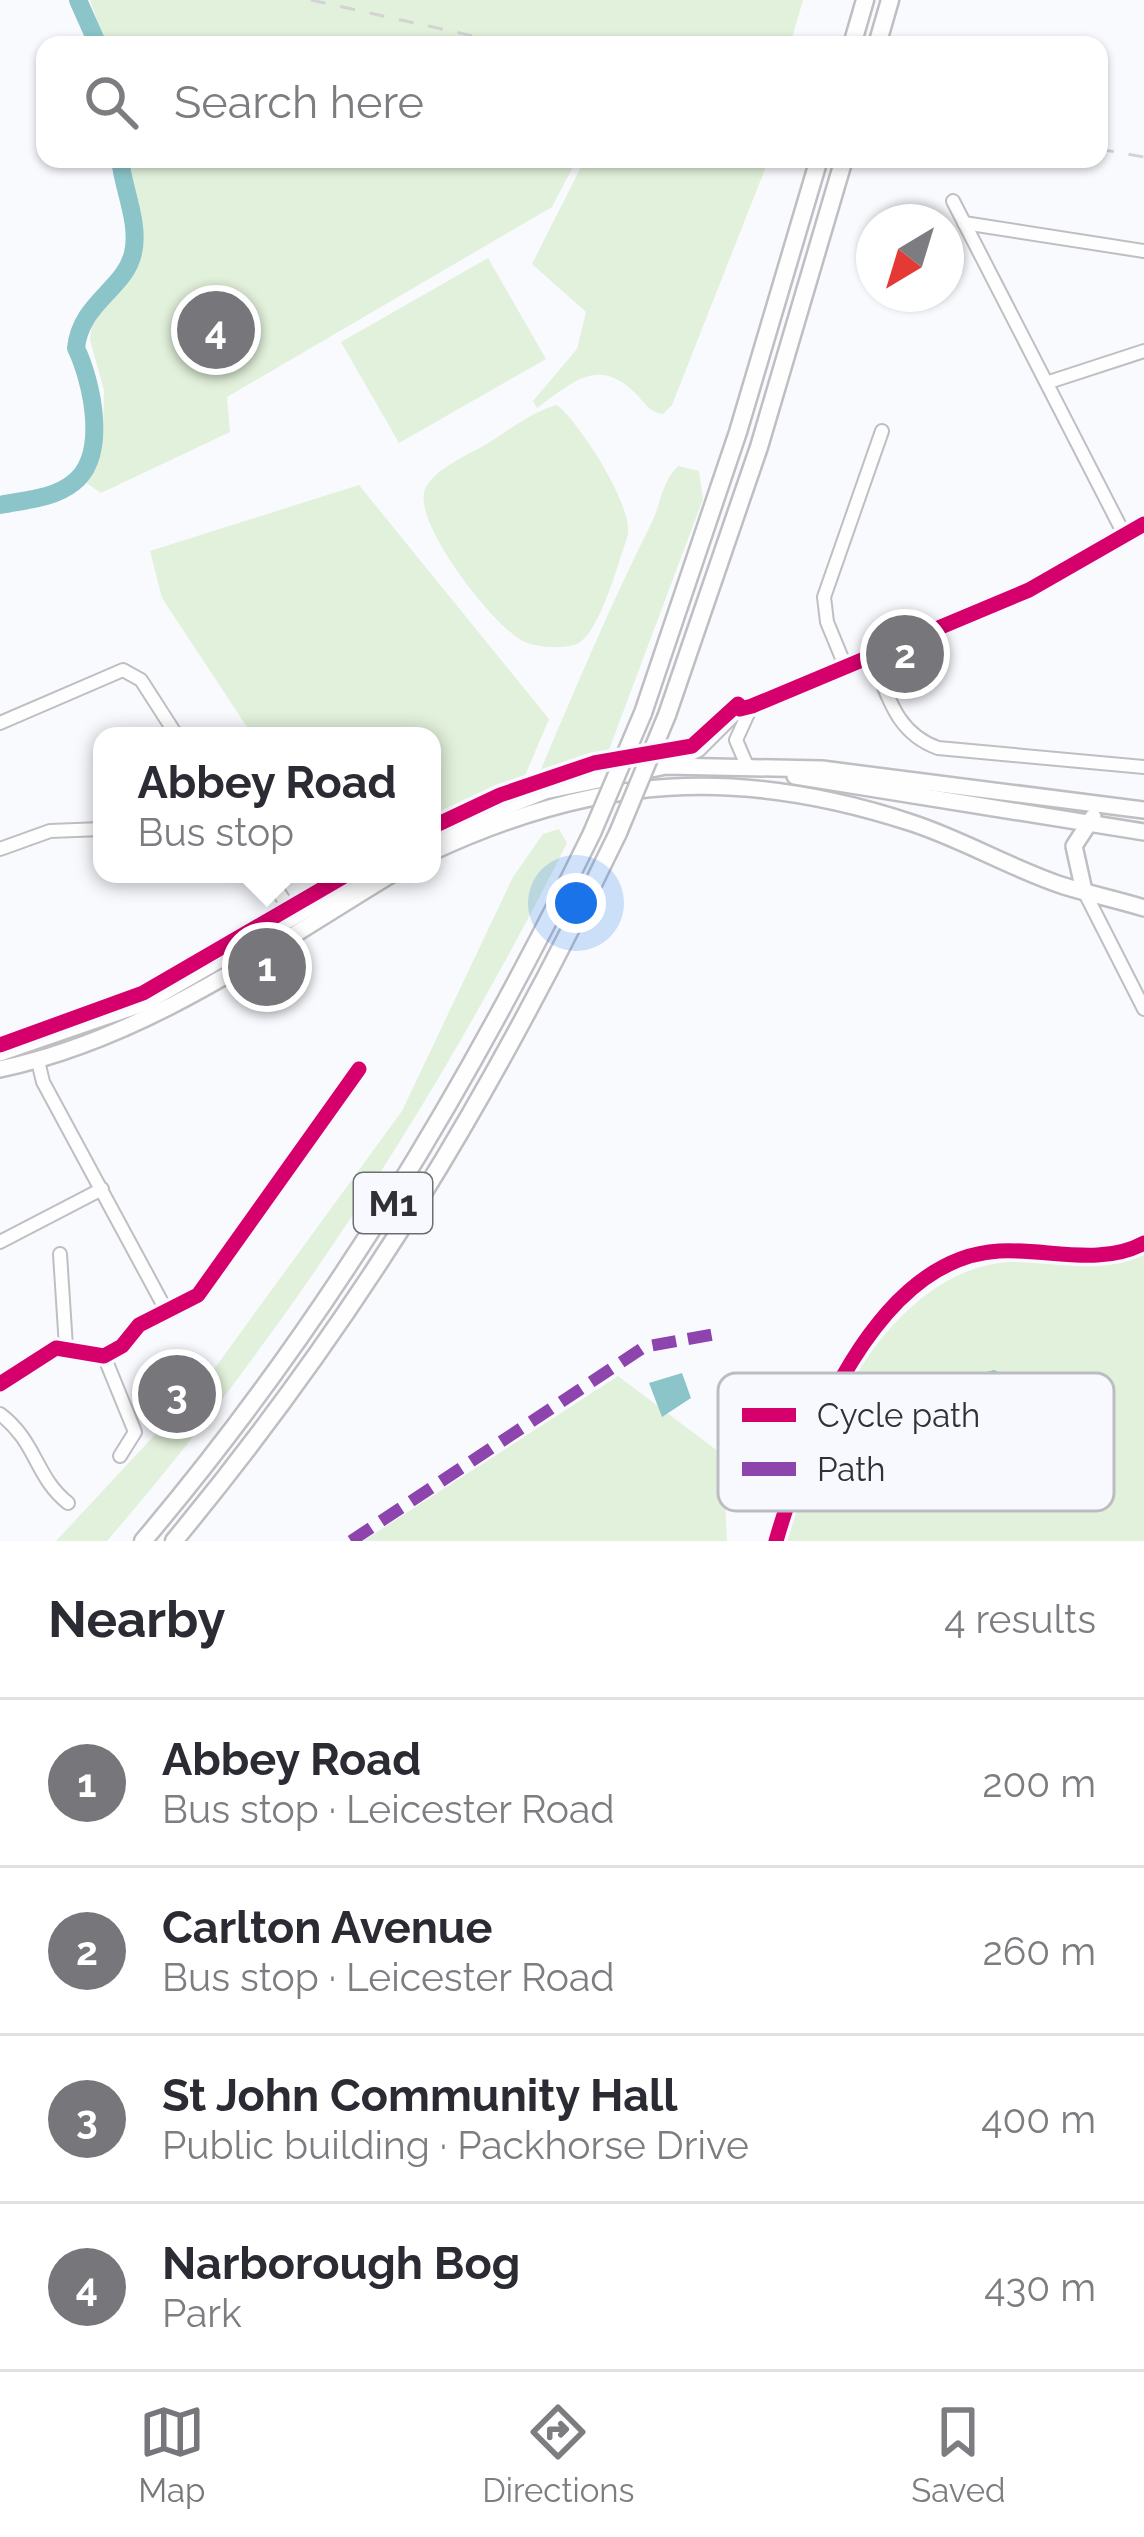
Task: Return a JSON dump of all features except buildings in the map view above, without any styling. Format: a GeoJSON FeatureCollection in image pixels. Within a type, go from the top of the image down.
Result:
{"type":"FeatureCollection","features":[{"type":"Feature","properties":{"kind":"highway"},"geometry":{"type":"LineString","coordinates":[[855,36],[865,0]]}},
{"type":"Feature","properties":{"kind":"highway"},"geometry":{"type":"LineString","coordinates":[[880,36],[890,0]]}},
{"type":"Feature","properties":{"kind":"highway","name":"M1"},"geometry":{"type":"LineString","coordinates":[[143,1541],[279,1368],[418,1164],[478,1059],[592,833],[643,713],[738,432],[816,168]]}},
{"type":"Feature","properties":{"kind":"highway","name":"M1"},"geometry":{"type":"LineString","coordinates":[[174,1541],[273,1418],[436,1180],[530,1011],[618,833],[667,715],[759,447],[841,168]]}},
{"type":"Feature","properties":{"kind":"main road"},"geometry":{"type":"LineString","coordinates":[[441,832],[545,791],[666,766],[822,770],[1144,810]]}},
{"type":"Feature","properties":{"kind":"main road"},"geometry":{"type":"LineString","coordinates":[[753,769],[1144,832]]}},
{"type":"Feature","properties":{"kind":"main road"},"geometry":{"type":"LineString","coordinates":[[441,848],[541,809],[657,785],[771,788],[914,824],[1084,891],[1144,908]]}},
{"type":"Feature","properties":{"kind":"main road"},"geometry":{"type":"LineString","coordinates":[[1084,891],[1073,855],[1086,823],[1108,804]]}},
{"type":"Feature","properties":{"kind":"main road"},"geometry":{"type":"LineString","coordinates":[[0,1053],[145,1004],[353,883]]}},
{"type":"Feature","properties":{"kind":"main road"},"geometry":{"type":"LineString","coordinates":[[0,1070],[112,1036],[188,998],[377,883]]}},
{"type":"Feature","properties":{"kind":"street"},"geometry":{"type":"LineString","coordinates":[[964,223],[1144,250]]}},
{"type":"Feature","properties":{"kind":"street"},"geometry":{"type":"LineString","coordinates":[[964,223],[1125,536]]}},
{"type":"Feature","properties":{"kind":"street"},"geometry":{"type":"LineString","coordinates":[[1049,382],[1144,351]]}},
{"type":"Feature","properties":{"kind":"street"},"geometry":{"type":"LineString","coordinates":[[846,668],[827,622],[824,597],[882,430]]}},
{"type":"Feature","properties":{"kind":"street"},"geometry":{"type":"LineString","coordinates":[[666,766],[700,750],[730,714],[1029,590],[1144,524]]}},
{"type":"Feature","properties":{"kind":"street"},"geometry":{"type":"LineString","coordinates":[[872,657],[900,722],[916,740],[938,748],[1144,767]]}},
{"type":"Feature","properties":{"kind":"street"},"geometry":{"type":"LineString","coordinates":[[0,723],[123,670],[141,680],[171,727]]}},
{"type":"Feature","properties":{"kind":"street"},"geometry":{"type":"LineString","coordinates":[[752,706],[736,740],[753,769]]}},
{"type":"Feature","properties":{"kind":"street"},"geometry":{"type":"LineString","coordinates":[[0,849],[50,831],[93,829]]}},
{"type":"Feature","properties":{"kind":"street"},"geometry":{"type":"LineString","coordinates":[[273,883],[285,902]]}},
{"type":"Feature","properties":{"kind":"street"},"geometry":{"type":"LineString","coordinates":[[1084,891],[1144,1009]]}},
{"type":"Feature","properties":{"kind":"street"},"geometry":{"type":"LineString","coordinates":[[38,1061],[166,1310]]}},
{"type":"Feature","properties":{"kind":"street"},"geometry":{"type":"LineString","coordinates":[[0,1384],[47,1352],[66,1347],[104,1356],[166,1310],[198,1295],[358,1069]]}},
{"type":"Feature","properties":{"kind":"street"},"geometry":{"type":"LineString","coordinates":[[0,1242],[102,1189]]}},
{"type":"Feature","properties":{"kind":"street"},"geometry":{"type":"LineString","coordinates":[[847,1373],[903,1295],[950,1266],[996,1251],[1103,1254],[1144,1243]]}},
{"type":"Feature","properties":{"kind":"street"},"geometry":{"type":"LineString","coordinates":[[60,1255],[66,1347]]}},
{"type":"Feature","properties":{"kind":"street"},"geometry":{"type":"LineString","coordinates":[[104,1356],[136,1432],[121,1456]]}},
{"type":"Feature","properties":{"kind":"street"},"geometry":{"type":"LineString","coordinates":[[0,1414],[41,1450],[44,1479],[68,1503]]}},
{"type":"Feature","properties":{"kind":"street"},"geometry":{"type":"LineString","coordinates":[[776,1541],[784,1511]]}},
{"type":"Feature","properties":{"kind":"green space"},"geometry":{"type":"Polygon","coordinates":[[[90,0],[803,0],[793,36],[103,36],[90,0]]]}},
{"type":"Feature","properties":{"kind":"green space"},"geometry":{"type":"Polygon","coordinates":[[[129,168],[572,168],[552,207],[227,397],[230,432],[101,493],[85,482],[101,450],[103,430],[104,390],[90,340],[92,320],[131,272],[142,245],[129,168]]]}},
{"type":"Feature","properties":{"kind":"green space"},"geometry":{"type":"Polygon","coordinates":[[[580,168],[765,168],[672,405],[663,414],[650,409],[621,381],[596,375],[561,390],[537,408],[533,401],[577,349],[586,312],[532,264],[580,168]]]}},
{"type":"Feature","properties":{"kind":"green space"},"geometry":{"type":"Polygon","coordinates":[[[488,258],[546,359],[399,443],[341,342],[488,258]]]}},
{"type":"Feature","properties":{"kind":"green space"},"geometry":{"type":"Polygon","coordinates":[[[557,405],[604,468],[628,525],[613,580],[593,626],[577,644],[558,647],[523,641],[493,615],[441,546],[424,502],[426,487],[445,468],[557,405]]]}},
{"type":"Feature","properties":{"kind":"green space"},"geometry":{"type":"Polygon","coordinates":[[[678,466],[699,471],[703,499],[607,755],[539,774],[664,487],[678,466]]]}},
{"type":"Feature","properties":{"kind":"green space"},"geometry":{"type":"Polygon","coordinates":[[[359,485],[549,719],[524,778],[441,820],[441,727],[247,727],[162,598],[150,551],[359,485]]]}},
{"type":"Feature","properties":{"kind":"green space"},"geometry":{"type":"Polygon","coordinates":[[[559,829],[567,843],[468,1028],[359,1206],[300,1292],[175,1460],[107,1541],[56,1541],[206,1380],[402,1111],[513,877],[543,834],[559,829]]]}},
{"type":"Feature","properties":{"kind":"green space"},"geometry":{"type":"Polygon","coordinates":[[[1144,1253],[1144,1541],[787,1541],[795,1511],[1114,1511],[1114,1373],[857,1373],[891,1327],[926,1295],[965,1272],[1008,1262],[1094,1265],[1144,1253]]]}},
{"type":"Feature","properties":{"kind":"green space"},"geometry":{"type":"Polygon","coordinates":[[[618,1376],[718,1451],[718,1511],[726,1511],[727,1541],[363,1541],[618,1376]]]}},
{"type":"Feature","properties":{"kind":"water"},"geometry":{"type":"Polygon","coordinates":[[[682,1373],[691,1398],[662,1417],[649,1383],[682,1373]]]}},
{"type":"Feature","properties":{"kind":"waterway"},"geometry":{"type":"LineString","coordinates":[[78,0],[94,36]]}},
{"type":"Feature","properties":{"kind":"waterway"},"geometry":{"type":"LineString","coordinates":[[0,505],[65,488],[84,471],[91,455],[92,399],[76,348],[86,319],[121,277],[133,253],[133,218],[122,168]]}},
{"type":"Feature","properties":{"kind":"railway"},"geometry":{"type":"LineString","coordinates":[[311,0],[473,36]]}},
{"type":"Feature","properties":{"kind":"railway"},"geometry":{"type":"LineString","coordinates":[[1108,151],[1144,157]]}},
{"type":"Feature","properties":{"kind":"marked path"},"geometry":{"type":"LineString","coordinates":[[351,1541],[644,1347],[721,1333]]}},
{"type":"Feature","properties":{"kind":"cycle path"},"geometry":{"type":"LineString","coordinates":[[441,823],[500,795],[594,763],[692,746],[738,704],[740,709],[752,706],[1029,590],[1144,524]]}},
{"type":"Feature","properties":{"kind":"cycle path"},"geometry":{"type":"LineString","coordinates":[[0,1045],[143,993],[332,883]]}},
{"type":"Feature","properties":{"kind":"cycle path"},"geometry":{"type":"LineString","coordinates":[[0,1384],[56,1348],[104,1356],[122,1346],[139,1325],[198,1295],[359,1069]]}},
{"type":"Feature","properties":{"kind":"cycle path"},"geometry":{"type":"LineString","coordinates":[[845,1373],[882,1319],[916,1285],[955,1261],[999,1251],[1109,1254],[1144,1243]]}},
{"type":"Feature","properties":{"kind":"cycle path"},"geometry":{"type":"LineString","coordinates":[[776,1541],[786,1511]]}},
{"type":"Feature","properties":{"kind":"place","name":"Narborough Bog"},"geometry":{"type":"Point","coordinates":[216,330]}},
{"type":"Feature","properties":{"kind":"place","name":"Carlton Avenue"},"geometry":{"type":"Point","coordinates":[905,654]}},
{"type":"Feature","properties":{"kind":"place","name":"Abbey Road"},"geometry":{"type":"Point","coordinates":[267,967]}},
{"type":"Feature","properties":{"kind":"place","name":"St John Community Hall"},"geometry":{"type":"Point","coordinates":[177,1394]}}]}
